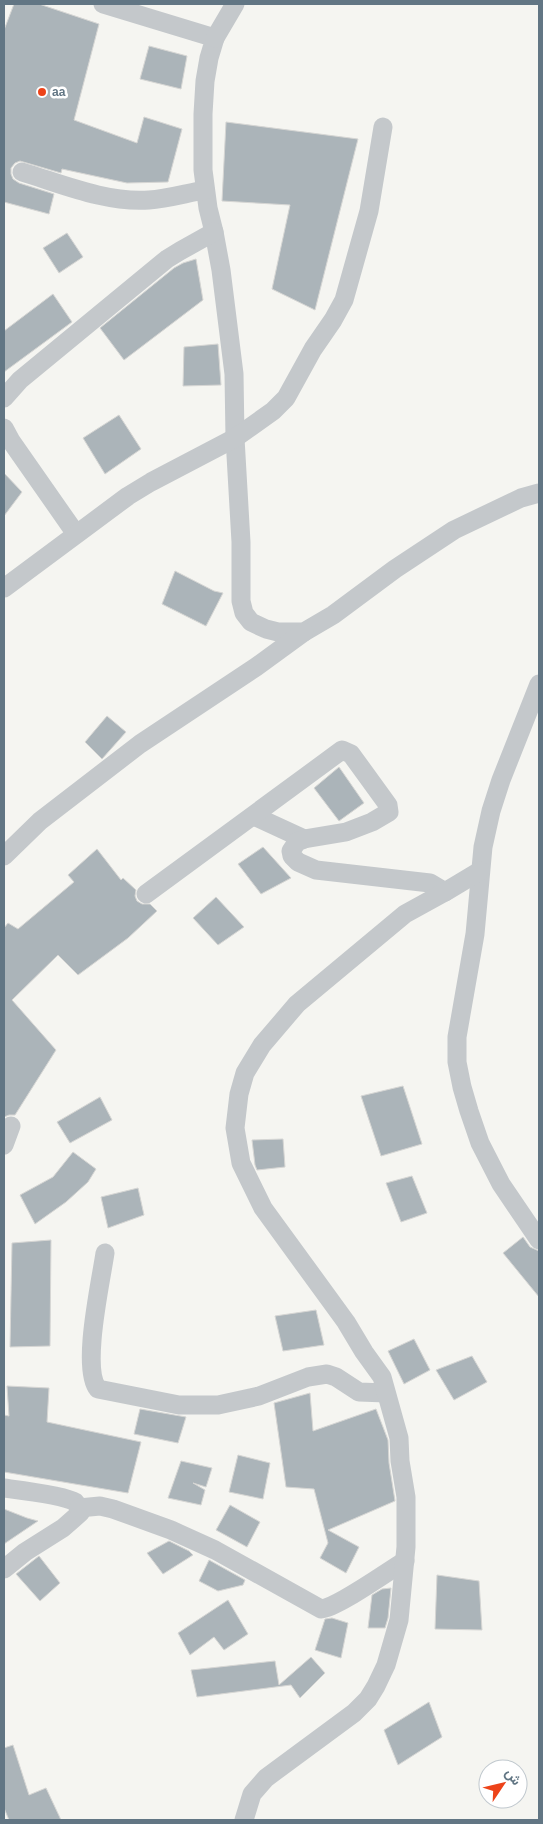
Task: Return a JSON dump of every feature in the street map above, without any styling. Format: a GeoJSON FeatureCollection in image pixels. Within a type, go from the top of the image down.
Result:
{"type":"FeatureCollection","features":[{"type":"Feature","properties":{"kind":"street"},"geometry":{"type":"LineString","coordinates":[[103,4],[215,38]]}},
{"type":"Feature","properties":{"kind":"street"},"geometry":{"type":"LineString","coordinates":[[235,4],[215,38],[207,69],[202,146],[205,190],[214,232],[234,374],[235,438],[240,496],[241,601],[244,613],[251,622],[278,632],[304,632]]}},
{"type":"Feature","properties":{"kind":"street"},"geometry":{"type":"LineString","coordinates":[[4,588],[128,496],[235,438],[273,411],[286,398],[313,349],[338,312],[346,294],[369,210],[383,127]]}},
{"type":"Feature","properties":{"kind":"street"},"geometry":{"type":"LineString","coordinates":[[22,172],[93,193],[127,200],[150,200],[205,190]]}},
{"type":"Feature","properties":{"kind":"street"},"geometry":{"type":"LineString","coordinates":[[4,398],[20,380],[149,273],[180,251],[214,232]]}},
{"type":"Feature","properties":{"kind":"street"},"geometry":{"type":"LineString","coordinates":[[4,428],[11,441],[76,534]]}},
{"type":"Feature","properties":{"kind":"street"},"geometry":{"type":"LineString","coordinates":[[4,856],[40,822],[140,744],[263,662],[304,632],[333,615],[395,570],[454,530],[522,498],[539,493]]}},
{"type":"Feature","properties":{"kind":"street"},"geometry":{"type":"LineString","coordinates":[[539,684],[501,780],[491,811],[483,847],[475,934],[457,1037],[457,1062],[469,1111],[490,1166],[539,1240]]}},
{"type":"Feature","properties":{"kind":"street"},"geometry":{"type":"LineString","coordinates":[[146,894],[204,850],[297,785],[342,750],[348,751],[356,759],[388,805],[389,812],[372,822],[346,832],[304,839],[297,842],[291,851],[292,856],[298,862],[316,870],[426,882],[434,884],[445,892]]}},
{"type":"Feature","properties":{"kind":"street"},"geometry":{"type":"LineString","coordinates":[[254,816],[304,839]]}},
{"type":"Feature","properties":{"kind":"street"},"geometry":{"type":"LineString","coordinates":[[244,1820],[252,1794],[266,1778],[354,1714],[368,1699],[376,1686],[386,1665],[399,1620],[405,1561],[406,1498],[400,1461],[399,1438],[382,1377],[346,1322],[284,1239],[259,1200],[241,1163],[235,1128],[238,1103],[245,1073],[262,1045],[297,1004],[405,914],[480,871]]}},
{"type":"Feature","properties":{"kind":"street"},"geometry":{"type":"LineString","coordinates":[[4,1145],[11,1126]]}},
{"type":"Feature","properties":{"kind":"street"},"geometry":{"type":"LineString","coordinates":[[105,1253],[92,1342],[91,1373],[93,1382],[98,1389],[179,1404],[218,1405],[259,1396],[308,1377],[327,1374],[336,1377],[359,1392],[386,1393]]}},
{"type":"Feature","properties":{"kind":"street"},"geometry":{"type":"LineString","coordinates":[[4,1488],[74,1502],[79,1508],[80,1513],[4,1569]]}},
{"type":"Feature","properties":{"kind":"street"},"geometry":{"type":"LineString","coordinates":[[79,1508],[100,1506],[113,1509],[171,1530],[215,1550],[320,1609],[325,1609],[338,1603],[405,1561]]}},
{"type":"Feature","properties":{"kind":"building","name":"aa"},"geometry":{"type":"Polygon","coordinates":[[[14,4],[39,4],[99,24],[74,120],[137,143],[144,117],[182,129],[168,182],[127,183],[62,169],[61,173],[20,161],[11,168],[13,179],[19,183],[54,194],[49,214],[4,202],[4,30],[14,4]]]}},
{"type":"Feature","properties":{"kind":"building"},"geometry":{"type":"Polygon","coordinates":[[[149,46],[187,56],[181,89],[140,79],[149,46]]]}},
{"type":"Feature","properties":{"kind":"building"},"geometry":{"type":"Polygon","coordinates":[[[226,122],[358,139],[315,310],[272,289],[290,205],[222,201],[226,122]]]}},
{"type":"Feature","properties":{"kind":"building"},"geometry":{"type":"Polygon","coordinates":[[[67,233],[83,257],[59,273],[43,248],[67,233]]]}},
{"type":"Feature","properties":{"kind":"building"},"geometry":{"type":"Polygon","coordinates":[[[196,259],[203,300],[124,360],[100,328],[174,268],[196,259]]]}},
{"type":"Feature","properties":{"kind":"building"},"geometry":{"type":"Polygon","coordinates":[[[53,294],[72,322],[4,372],[4,331],[53,294]]]}},
{"type":"Feature","properties":{"kind":"building"},"geometry":{"type":"Polygon","coordinates":[[[218,344],[221,385],[183,386],[184,347],[218,344]]]}},
{"type":"Feature","properties":{"kind":"building"},"geometry":{"type":"Polygon","coordinates":[[[119,415],[141,449],[105,474],[83,438],[119,415]]]}},
{"type":"Feature","properties":{"kind":"building"},"geometry":{"type":"Polygon","coordinates":[[[4,473],[22,492],[4,516],[4,473]]]}},
{"type":"Feature","properties":{"kind":"building"},"geometry":{"type":"Polygon","coordinates":[[[175,571],[214,591],[223,593],[206,626],[162,604],[175,571]]]}},
{"type":"Feature","properties":{"kind":"building"},"geometry":{"type":"Polygon","coordinates":[[[107,716],[126,732],[102,759],[85,742],[107,716]]]}},
{"type":"Feature","properties":{"kind":"building"},"geometry":{"type":"Polygon","coordinates":[[[339,767],[364,803],[339,821],[314,788],[339,767]]]}},
{"type":"Feature","properties":{"kind":"building"},"geometry":{"type":"Polygon","coordinates":[[[263,847],[291,878],[261,894],[238,864],[263,847]]]}},
{"type":"Feature","properties":{"kind":"building"},"geometry":{"type":"Polygon","coordinates":[[[97,849],[121,880],[123,878],[136,890],[135,896],[137,901],[142,904],[150,904],[157,911],[128,938],[78,975],[58,955],[12,1000],[56,1050],[15,1115],[4,1117],[4,928],[8,923],[18,929],[74,882],[68,875],[97,849]]]}},
{"type":"Feature","properties":{"kind":"building"},"geometry":{"type":"Polygon","coordinates":[[[216,897],[244,927],[218,945],[193,918],[216,897]]]}},
{"type":"Feature","properties":{"kind":"building"},"geometry":{"type":"Polygon","coordinates":[[[403,1086],[422,1144],[381,1156],[361,1096],[403,1086]]]}},
{"type":"Feature","properties":{"kind":"building"},"geometry":{"type":"Polygon","coordinates":[[[100,1097],[112,1120],[70,1143],[57,1122],[100,1097]]]}},
{"type":"Feature","properties":{"kind":"building"},"geometry":{"type":"Polygon","coordinates":[[[283,1139],[285,1167],[257,1170],[252,1140],[283,1139]]]}},
{"type":"Feature","properties":{"kind":"building"},"geometry":{"type":"Polygon","coordinates":[[[73,1152],[96,1169],[88,1182],[66,1202],[35,1224],[20,1195],[53,1177],[73,1152]]]}},
{"type":"Feature","properties":{"kind":"building"},"geometry":{"type":"Polygon","coordinates":[[[412,1176],[427,1213],[401,1222],[386,1183],[412,1176]]]}},
{"type":"Feature","properties":{"kind":"building"},"geometry":{"type":"Polygon","coordinates":[[[138,1188],[144,1215],[108,1228],[101,1197],[138,1188]]]}},
{"type":"Feature","properties":{"kind":"building"},"geometry":{"type":"Polygon","coordinates":[[[523,1237],[530,1247],[539,1251],[539,1297],[503,1253],[523,1237]]]}},
{"type":"Feature","properties":{"kind":"building"},"geometry":{"type":"Polygon","coordinates":[[[51,1240],[50,1346],[10,1347],[12,1243],[51,1240]]]}},
{"type":"Feature","properties":{"kind":"building"},"geometry":{"type":"Polygon","coordinates":[[[316,1310],[324,1345],[283,1351],[275,1316],[316,1310]]]}},
{"type":"Feature","properties":{"kind":"building"},"geometry":{"type":"Polygon","coordinates":[[[414,1339],[430,1370],[404,1384],[388,1351],[414,1339]]]}},
{"type":"Feature","properties":{"kind":"building"},"geometry":{"type":"Polygon","coordinates":[[[472,1356],[487,1382],[454,1400],[436,1370],[472,1356]]]}},
{"type":"Feature","properties":{"kind":"building"},"geometry":{"type":"Polygon","coordinates":[[[7,1386],[49,1388],[47,1422],[141,1442],[128,1493],[4,1472],[4,1415],[9,1416],[7,1386]]]}},
{"type":"Feature","properties":{"kind":"building"},"geometry":{"type":"Polygon","coordinates":[[[310,1393],[313,1431],[376,1409],[388,1440],[389,1463],[395,1501],[328,1530],[359,1547],[346,1573],[320,1558],[328,1543],[314,1489],[286,1487],[274,1403],[310,1393]]]}},
{"type":"Feature","properties":{"kind":"building"},"geometry":{"type":"Polygon","coordinates":[[[140,1409],[186,1417],[178,1443],[134,1434],[140,1409]]]}},
{"type":"Feature","properties":{"kind":"building"},"geometry":{"type":"Polygon","coordinates":[[[238,1455],[270,1463],[263,1499],[229,1492],[238,1455]]]}},
{"type":"Feature","properties":{"kind":"building"},"geometry":{"type":"Polygon","coordinates":[[[181,1461],[212,1468],[206,1487],[193,1483],[205,1490],[201,1505],[168,1498],[181,1461]]]}},
{"type":"Feature","properties":{"kind":"building"},"geometry":{"type":"Polygon","coordinates":[[[230,1505],[260,1522],[247,1547],[216,1530],[230,1505]]]}},
{"type":"Feature","properties":{"kind":"building"},"geometry":{"type":"Polygon","coordinates":[[[4,1509],[27,1518],[38,1521],[4,1544],[4,1509]]]}},
{"type":"Feature","properties":{"kind":"building"},"geometry":{"type":"Polygon","coordinates":[[[169,1541],[193,1555],[163,1574],[147,1553],[169,1541]]]}},
{"type":"Feature","properties":{"kind":"building"},"geometry":{"type":"Polygon","coordinates":[[[39,1556],[60,1583],[40,1601],[16,1574],[39,1556]]]}},
{"type":"Feature","properties":{"kind":"building"},"geometry":{"type":"Polygon","coordinates":[[[209,1560],[245,1580],[243,1585],[218,1591],[199,1581],[209,1560]]]}},
{"type":"Feature","properties":{"kind":"building"},"geometry":{"type":"Polygon","coordinates":[[[437,1575],[479,1581],[482,1630],[435,1629],[437,1575]]]}},
{"type":"Feature","properties":{"kind":"building"},"geometry":{"type":"Polygon","coordinates":[[[391,1588],[385,1628],[368,1628],[372,1595],[382,1589],[391,1588]]]}},
{"type":"Feature","properties":{"kind":"building"},"geometry":{"type":"Polygon","coordinates":[[[228,1600],[248,1634],[224,1650],[214,1637],[190,1655],[178,1633],[228,1600]]]}},
{"type":"Feature","properties":{"kind":"building"},"geometry":{"type":"Polygon","coordinates":[[[332,1618],[348,1623],[341,1658],[315,1650],[325,1619],[332,1618]]]}},
{"type":"Feature","properties":{"kind":"building"},"geometry":{"type":"Polygon","coordinates":[[[311,1657],[325,1673],[300,1698],[291,1685],[197,1697],[191,1670],[275,1661],[279,1685],[311,1657]]]}},
{"type":"Feature","properties":{"kind":"building"},"geometry":{"type":"Polygon","coordinates":[[[429,1702],[442,1737],[398,1765],[384,1730],[429,1702]]]}},
{"type":"Feature","properties":{"kind":"building"},"geometry":{"type":"Polygon","coordinates":[[[13,1745],[29,1795],[46,1788],[61,1820],[9,1820],[4,1808],[4,1748],[13,1745]]]}},
{"type":"Feature","properties":{"kind":"place","name":"aa"},"geometry":{"type":"Point","coordinates":[42,92]}}]}
